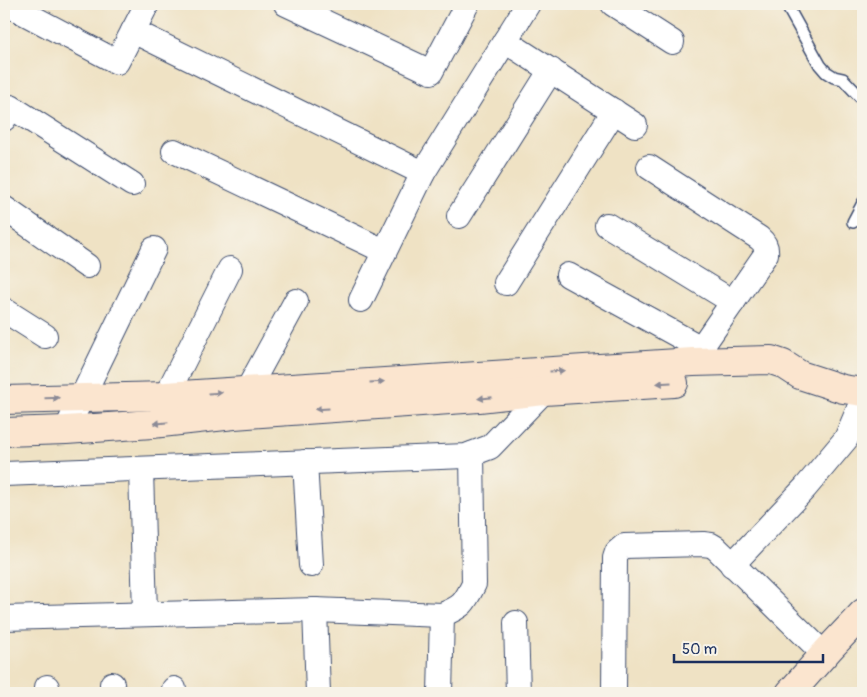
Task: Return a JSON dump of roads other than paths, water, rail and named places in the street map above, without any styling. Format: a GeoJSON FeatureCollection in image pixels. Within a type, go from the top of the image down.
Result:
{"type":"FeatureCollection","features":[{"type":"Feature","properties":{"kind":"street"},"geometry":{"type":"LineString","coordinates":[[7,4],[117,62],[147,4]]}},
{"type":"Feature","properties":{"kind":"street"},"geometry":{"type":"LineString","coordinates":[[293,5],[431,72],[467,4]]}},
{"type":"Feature","properties":{"kind":"street"},"geometry":{"type":"LineString","coordinates":[[361,300],[423,173],[528,4]]}},
{"type":"Feature","properties":{"kind":"street"},"geometry":{"type":"LineString","coordinates":[[613,4],[672,42]]}},
{"type":"Feature","properties":{"kind":"street"},"geometry":{"type":"LineString","coordinates":[[133,31],[423,173]]}},
{"type":"Feature","properties":{"kind":"street"},"geometry":{"type":"LineString","coordinates":[[505,41],[635,125]]}},
{"type":"Feature","properties":{"kind":"street"},"geometry":{"type":"LineString","coordinates":[[459,216],[550,70]]}},
{"type":"Feature","properties":{"kind":"street"},"geometry":{"type":"LineString","coordinates":[[4,119],[11,107],[132,184]]}},
{"type":"Feature","properties":{"kind":"street"},"geometry":{"type":"LineString","coordinates":[[506,283],[614,111]]}},
{"type":"Feature","properties":{"kind":"street"},"geometry":{"type":"LineString","coordinates":[[174,151],[384,251]]}},
{"type":"Feature","properties":{"kind":"street"},"geometry":{"type":"LineString","coordinates":[[649,167],[759,238],[764,242],[766,248],[766,254],[697,355]]}},
{"type":"Feature","properties":{"kind":"street"},"geometry":{"type":"LineString","coordinates":[[4,208],[87,266]]}},
{"type":"Feature","properties":{"kind":"street"},"geometry":{"type":"LineString","coordinates":[[606,225],[733,302]]}},
{"type":"Feature","properties":{"kind":"street"},"geometry":{"type":"LineString","coordinates":[[66,430],[154,249]]}},
{"type":"Feature","properties":{"kind":"street"},"geometry":{"type":"LineString","coordinates":[[166,396],[230,269]]}},
{"type":"Feature","properties":{"kind":"street"},"geometry":{"type":"LineString","coordinates":[[568,275],[697,355]]}},
{"type":"Feature","properties":{"kind":"street"},"geometry":{"type":"LineString","coordinates":[[247,391],[296,301]]}},
{"type":"Feature","properties":{"kind":"street"},"geometry":{"type":"LineString","coordinates":[[4,310],[45,336]]}},
{"type":"Feature","properties":{"kind":"street"},"geometry":{"type":"LineString","coordinates":[[4,400],[516,384],[697,355],[771,360],[783,364],[800,375],[843,389],[863,392]]}},
{"type":"Feature","properties":{"kind":"street"},"geometry":{"type":"LineString","coordinates":[[4,432],[152,424],[234,415],[479,398],[516,384],[544,392],[800,375]]}},
{"type":"Feature","properties":{"kind":"street"},"geometry":{"type":"LineString","coordinates":[[4,474],[466,456],[490,447],[544,392]]}},
{"type":"Feature","properties":{"kind":"street"},"geometry":{"type":"LineString","coordinates":[[732,565],[805,488],[846,439],[863,399]]}},
{"type":"Feature","properties":{"kind":"street"},"geometry":{"type":"LineString","coordinates":[[4,618],[315,610],[442,615],[460,607],[468,598],[474,584],[472,454]]}},
{"type":"Feature","properties":{"kind":"street"},"geometry":{"type":"LineString","coordinates":[[305,462],[311,565]]}},
{"type":"Feature","properties":{"kind":"street"},"geometry":{"type":"LineString","coordinates":[[141,469],[145,614]]}},
{"type":"Feature","properties":{"kind":"street"},"geometry":{"type":"LineString","coordinates":[[614,693],[615,558],[617,552],[624,546],[703,544],[716,548],[824,654]]}},
{"type":"Feature","properties":{"kind":"street"},"geometry":{"type":"LineString","coordinates":[[315,610],[318,693]]}},
{"type":"Feature","properties":{"kind":"street"},"geometry":{"type":"LineString","coordinates":[[790,693],[863,613]]}},
{"type":"Feature","properties":{"kind":"street"},"geometry":{"type":"LineString","coordinates":[[440,693],[442,615]]}},
{"type":"Feature","properties":{"kind":"street"},"geometry":{"type":"LineString","coordinates":[[516,623],[518,693]]}},
{"type":"Feature","properties":{"kind":"lane"},"geometry":{"type":"LineString","coordinates":[[786,4],[820,65],[826,72],[842,79],[863,100]]}},
{"type":"Feature","properties":{"kind":"lane"},"geometry":{"type":"LineString","coordinates":[[853,222],[863,203]]}}]}
